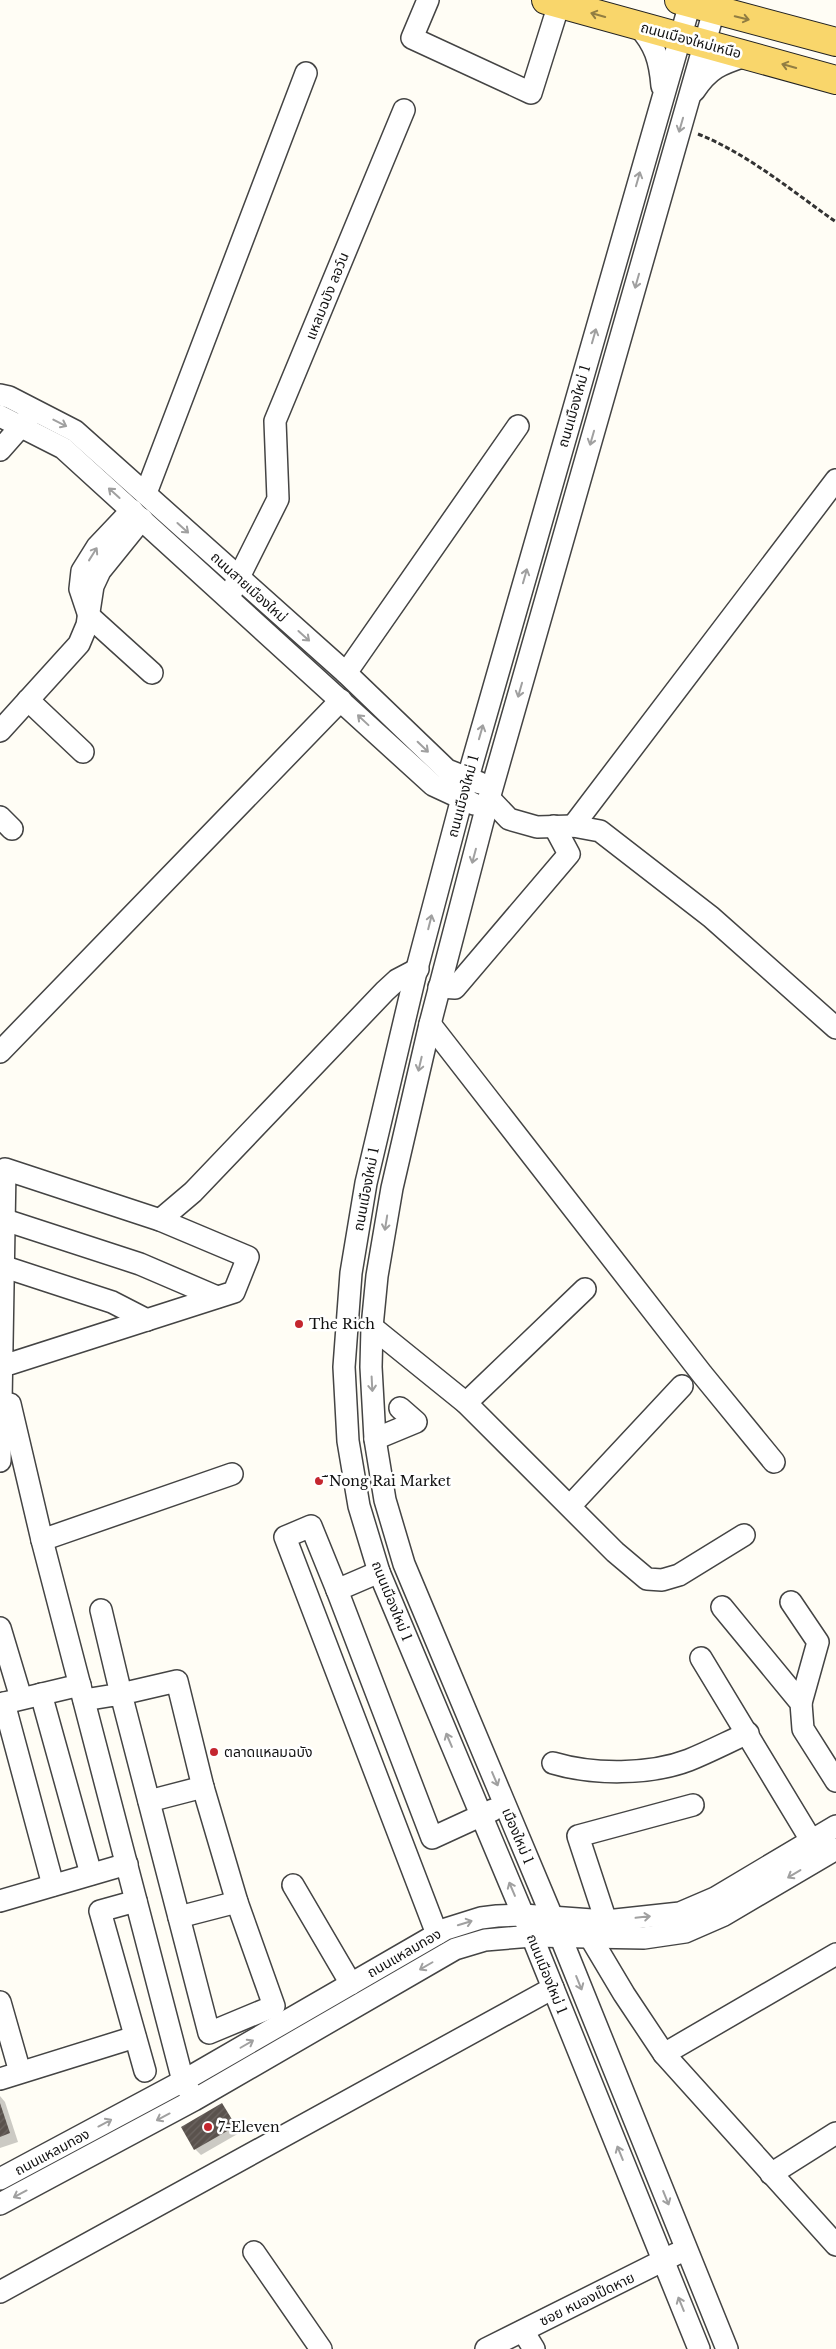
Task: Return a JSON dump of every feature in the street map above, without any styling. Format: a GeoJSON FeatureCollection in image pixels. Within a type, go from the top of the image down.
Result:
{"type":"FeatureCollection","features":[{"type":"Feature","properties":{"kind":"main road","name":"ถนนเมืองใหม่เหนือ"},"geometry":{"type":"LineString","coordinates":[[553,2],[836,80]]}},
{"type":"Feature","properties":{"kind":"main road"},"geometry":{"type":"LineString","coordinates":[[698,3],[836,42]]}},
{"type":"Feature","properties":{"kind":"street"},"geometry":{"type":"LineString","coordinates":[[428,0],[412,38],[531,93],[553,2]]}},
{"type":"Feature","properties":{"kind":"street","name":"ถนนเมืองใหม่ 1"},"geometry":{"type":"LineString","coordinates":[[698,3],[679,37],[464,789],[366,1183],[351,1273],[344,1367],[348,1441],[359,1506],[379,1572],[532,1936],[699,2349]]}},
{"type":"Feature","properties":{"kind":"street","name":"ถนนเมืองใหม่ 1"},"geometry":{"type":"LineString","coordinates":[[476,1734],[404,1564],[385,1500],[375,1439],[371,1368],[372,1327],[392,1188],[439,987],[489,798],[704,45],[698,3]]}},
{"type":"Feature","properties":{"kind":"street"},"geometry":{"type":"LineString","coordinates":[[638,26],[655,47],[661,68],[663,94]]}},
{"type":"Feature","properties":{"kind":"street"},"geometry":{"type":"LineString","coordinates":[[688,100],[709,71],[748,55]]}},
{"type":"Feature","properties":{"kind":"street"},"geometry":{"type":"LineString","coordinates":[[0,731],[79,644],[88,625],[93,586],[100,571],[140,507],[306,73]]}},
{"type":"Feature","properties":{"kind":"street","name":"แหลมฉบัง ลอว์น"},"geometry":{"type":"LineString","coordinates":[[224,592],[277,486],[276,421],[404,110]]}},
{"type":"Feature","properties":{"kind":"street","name":"ถนนสายเมืองใหม่"},"geometry":{"type":"LineString","coordinates":[[0,395],[63,448],[140,507],[234,574],[346,673],[447,770],[464,789]]}},
{"type":"Feature","properties":{"kind":"street","name":"ถนนสายเมืองใหม่"},"geometry":{"type":"LineString","coordinates":[[0,416],[28,418]]}},
{"type":"Feature","properties":{"kind":"street"},"geometry":{"type":"LineString","coordinates":[[0,450],[28,418]]}},
{"type":"Feature","properties":{"kind":"street"},"geometry":{"type":"LineString","coordinates":[[346,673],[518,426]]}},
{"type":"Feature","properties":{"kind":"street"},"geometry":{"type":"LineString","coordinates":[[439,987],[455,988],[569,854],[564,826],[836,480]]}},
{"type":"Feature","properties":{"kind":"street","name":"ถนนสายเมืองใหม่"},"geometry":{"type":"LineString","coordinates":[[140,507],[224,592],[433,785],[464,789],[489,798]]}},
{"type":"Feature","properties":{"kind":"street"},"geometry":{"type":"LineString","coordinates":[[89,616],[152,673]]}},
{"type":"Feature","properties":{"kind":"street"},"geometry":{"type":"LineString","coordinates":[[28,700],[83,752]]}},
{"type":"Feature","properties":{"kind":"street"},"geometry":{"type":"LineString","coordinates":[[0,1052],[341,700]]}},
{"type":"Feature","properties":{"kind":"street"},"geometry":{"type":"LineString","coordinates":[[489,798],[509,820],[536,827],[564,826],[600,831],[711,917],[836,1028]]}},
{"type":"Feature","properties":{"kind":"street"},"geometry":{"type":"LineString","coordinates":[[160,1220],[193,1192],[396,980],[418,969]]}},
{"type":"Feature","properties":{"kind":"street"},"geometry":{"type":"LineString","coordinates":[[430,1024],[696,1367],[774,1462]]}},
{"type":"Feature","properties":{"kind":"street"},"geometry":{"type":"LineString","coordinates":[[0,1461],[5,1267],[5,1169],[160,1220],[248,1257],[234,1292],[3,1366]]}},
{"type":"Feature","properties":{"kind":"street"},"geometry":{"type":"LineString","coordinates":[[5,1220],[140,1264],[217,1297]]}},
{"type":"Feature","properties":{"kind":"street"},"geometry":{"type":"LineString","coordinates":[[5,1267],[112,1302],[147,1320]]}},
{"type":"Feature","properties":{"kind":"street"},"geometry":{"type":"LineString","coordinates":[[466,1403],[585,1289]]}},
{"type":"Feature","properties":{"kind":"street"},"geometry":{"type":"LineString","coordinates":[[372,1327],[466,1403],[571,1505],[615,1552],[647,1579],[662,1580],[679,1575],[744,1535]]}},
{"type":"Feature","properties":{"kind":"street"},"geometry":{"type":"LineString","coordinates":[[571,1505],[682,1386]]}},
{"type":"Feature","properties":{"kind":"street"},"geometry":{"type":"LineString","coordinates":[[10,1401],[42,1540],[183,2081],[194,2100]]}},
{"type":"Feature","properties":{"kind":"street"},"geometry":{"type":"LineString","coordinates":[[375,1439],[416,1422],[400,1408]]}},
{"type":"Feature","properties":{"kind":"street"},"geometry":{"type":"LineString","coordinates":[[42,1540],[232,1474]]}},
{"type":"Feature","properties":{"kind":"street"},"geometry":{"type":"LineString","coordinates":[[437,1934],[285,1537],[311,1526],[432,1838],[505,1805]]}},
{"type":"Feature","properties":{"kind":"street"},"geometry":{"type":"LineString","coordinates":[[337,1590],[379,1572]]}},
{"type":"Feature","properties":{"kind":"street"},"geometry":{"type":"LineString","coordinates":[[791,1602],[818,1642],[801,1703],[803,1729],[836,1782]]}},
{"type":"Feature","properties":{"kind":"street"},"geometry":{"type":"LineString","coordinates":[[722,1607],[801,1703]]}},
{"type":"Feature","properties":{"kind":"street"},"geometry":{"type":"LineString","coordinates":[[17,1700],[82,1692],[121,1694],[177,1681],[203,1787],[237,1902],[274,2006],[209,2033],[121,1694],[101,1610]]}},
{"type":"Feature","properties":{"kind":"street"},"geometry":{"type":"LineString","coordinates":[[0,1628],[17,1700],[53,1885]]}},
{"type":"Feature","properties":{"kind":"street"},"geometry":{"type":"LineString","coordinates":[[701,1658],[811,1840]]}},
{"type":"Feature","properties":{"kind":"street"},"geometry":{"type":"LineString","coordinates":[[17,1700],[91,1874]]}},
{"type":"Feature","properties":{"kind":"street"},"geometry":{"type":"LineString","coordinates":[[553,1763],[572,1769],[617,1773],[653,1768],[687,1761],[748,1733]]}},
{"type":"Feature","properties":{"kind":"street","name":"เมืองใหม่ 1"},"geometry":{"type":"LineString","coordinates":[[476,1734],[561,1938]]}},
{"type":"Feature","properties":{"kind":"street"},"geometry":{"type":"LineString","coordinates":[[149,1801],[203,1787]]}},
{"type":"Feature","properties":{"kind":"street"},"geometry":{"type":"LineString","coordinates":[[606,1921],[578,1836],[693,1805]]}},
{"type":"Feature","properties":{"kind":"street","name":"ถนนแหลมทอง"},"geometry":{"type":"LineString","coordinates":[[0,2179],[183,2081],[446,1929],[481,1918],[523,1915],[606,1921],[680,1913],[715,1898],[836,1826]]}},
{"type":"Feature","properties":{"kind":"street","name":"ถนนแหลมทอง"},"geometry":{"type":"LineString","coordinates":[[0,2204],[194,2100],[455,1949],[484,1940],[532,1936],[644,1938],[685,1932],[724,1915],[836,1849]]}},
{"type":"Feature","properties":{"kind":"street"},"geometry":{"type":"LineString","coordinates":[[0,1901],[127,1864]]}},
{"type":"Feature","properties":{"kind":"street"},"geometry":{"type":"LineString","coordinates":[[293,1885],[351,1984]]}},
{"type":"Feature","properties":{"kind":"street"},"geometry":{"type":"LineString","coordinates":[[136,1901],[100,1912],[144,2071]]}},
{"type":"Feature","properties":{"kind":"street"},"geometry":{"type":"LineString","coordinates":[[179,1916],[237,1902]]}},
{"type":"Feature","properties":{"kind":"street","name":"ถนนเมืองใหม่ 1"},"geometry":{"type":"LineString","coordinates":[[561,1938],[727,2349]]}},
{"type":"Feature","properties":{"kind":"street"},"geometry":{"type":"LineString","coordinates":[[590,1938],[664,2054],[836,2246]]}},
{"type":"Feature","properties":{"kind":"street"},"geometry":{"type":"LineString","coordinates":[[664,2054],[836,1954]]}},
{"type":"Feature","properties":{"kind":"street"},"geometry":{"type":"LineString","coordinates":[[0,2292],[553,1988]]}},
{"type":"Feature","properties":{"kind":"street"},"geometry":{"type":"LineString","coordinates":[[0,2002],[20,2072]]}},
{"type":"Feature","properties":{"kind":"street"},"geometry":{"type":"LineString","coordinates":[[0,2078],[135,2037]]}},
{"type":"Feature","properties":{"kind":"street"},"geometry":{"type":"LineString","coordinates":[[771,2174],[836,2133]]}},
{"type":"Feature","properties":{"kind":"street","name":"ซอย หนองเป็ดหาย"},"geometry":{"type":"LineString","coordinates":[[486,2349],[528,2340],[686,2248]]}},
{"type":"Feature","properties":{"kind":"street"},"geometry":{"type":"LineString","coordinates":[[254,2252],[320,2349]]}},
{"type":"Feature","properties":{"kind":"path"},"geometry":{"type":"LineString","coordinates":[[681,127],[713,140],[769,174],[836,222]]}},
{"type":"Feature","properties":{"kind":"building"},"geometry":{"type":"Polygon","coordinates":[[[0,2103],[10,2133],[0,2137],[0,2103]]]}},
{"type":"Feature","properties":{"kind":"building","name":"7-Eleven"},"geometry":{"type":"Polygon","coordinates":[[[222,2103],[236,2126],[194,2150],[181,2127],[222,2103]]]}},
{"type":"Feature","properties":{"kind":"place","name":"The Rich"},"geometry":{"type":"Point","coordinates":[299,1324]}},
{"type":"Feature","properties":{"kind":"place","name":"ืNong Rai Market"},"geometry":{"type":"Point","coordinates":[319,1481]}},
{"type":"Feature","properties":{"kind":"place","name":"ตลาดแหลมฉบัง"},"geometry":{"type":"Point","coordinates":[214,1752]}},
{"type":"Feature","properties":{"kind":"place","name":"7-Eleven"},"geometry":{"type":"Point","coordinates":[208,2127]}}]}
